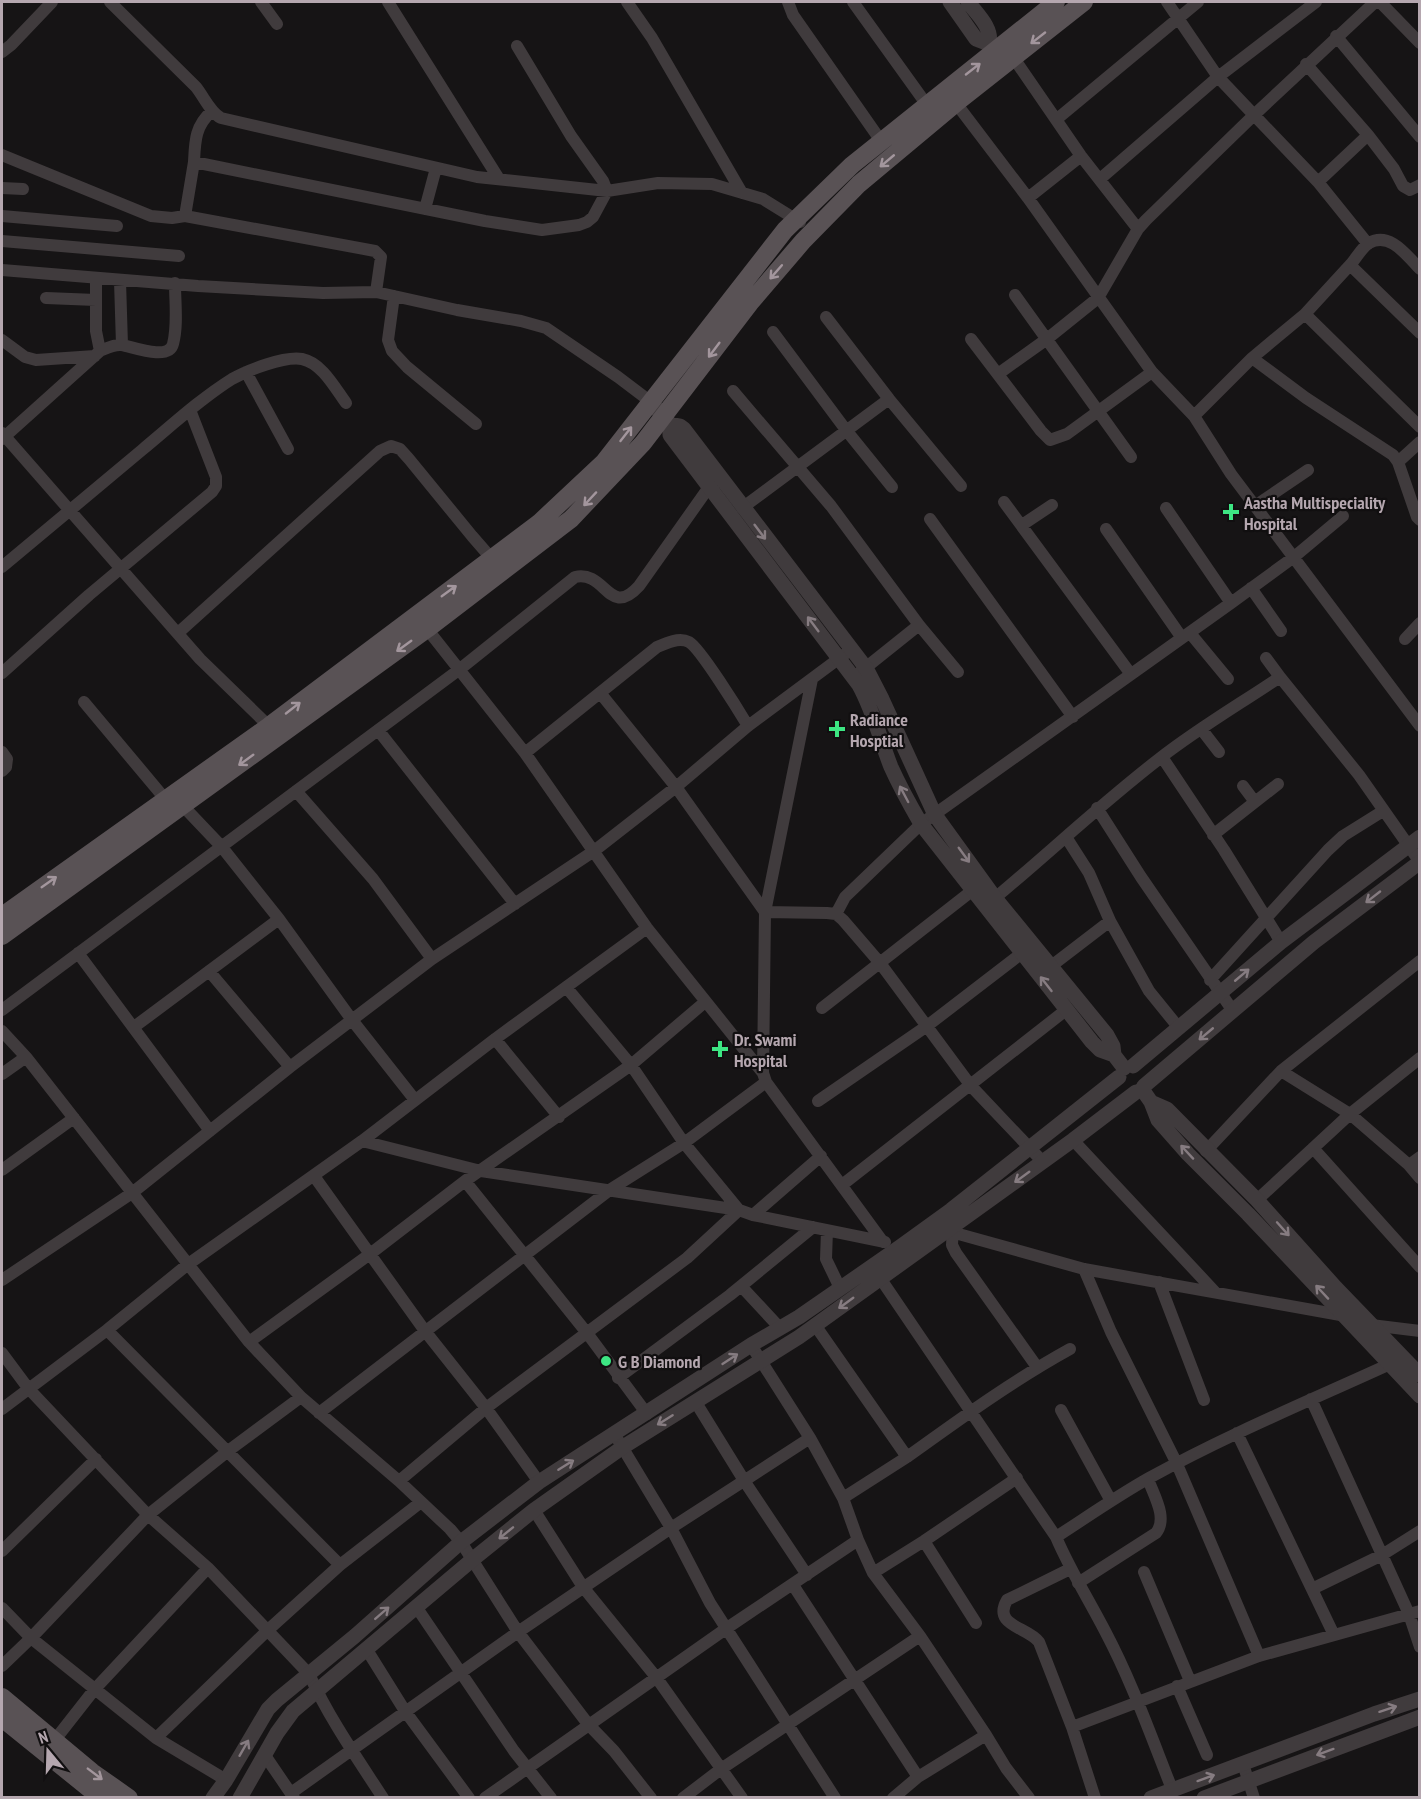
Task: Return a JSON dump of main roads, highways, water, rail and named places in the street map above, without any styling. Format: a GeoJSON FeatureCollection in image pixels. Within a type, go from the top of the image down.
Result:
{"type":"FeatureCollection","features":[{"type":"Feature","properties":{"kind":"main road"},"geometry":{"type":"LineString","coordinates":[[421,622],[492,559],[539,523],[604,462],[651,402],[743,298],[951,96],[1056,2]]}},
{"type":"Feature","properties":{"kind":"main road"},"geometry":{"type":"LineString","coordinates":[[1000,54],[1084,2]]}},
{"type":"Feature","properties":{"kind":"main road"},"geometry":{"type":"LineString","coordinates":[[2,936],[174,803],[421,622],[571,519],[667,421],[791,225],[852,165],[881,141],[927,105],[951,96]]}},
{"type":"Feature","properties":{"kind":"main road"},"geometry":{"type":"LineString","coordinates":[[2,916],[174,803]]}},
{"type":"Feature","properties":{"kind":"main road"},"geometry":{"type":"LineString","coordinates":[[2,1697],[92,1772],[129,1797]]}},
{"type":"Feature","properties":{"kind":"main road"},"geometry":{"type":"LineString","coordinates":[[2,1718],[101,1797]]}},
{"type":"Feature","properties":{"kind":"place","name":"Aastha Multispeciality Hospital"},"geometry":{"type":"Point","coordinates":[1231,512]}},
{"type":"Feature","properties":{"kind":"place","name":"Radiance Hosptial"},"geometry":{"type":"Point","coordinates":[837,729]}},
{"type":"Feature","properties":{"kind":"place","name":"Dr. Swami Hospital"},"geometry":{"type":"Point","coordinates":[720,1049]}},
{"type":"Feature","properties":{"kind":"place","name":"G B Diamond"},"geometry":{"type":"Point","coordinates":[606,1361]}}]}
